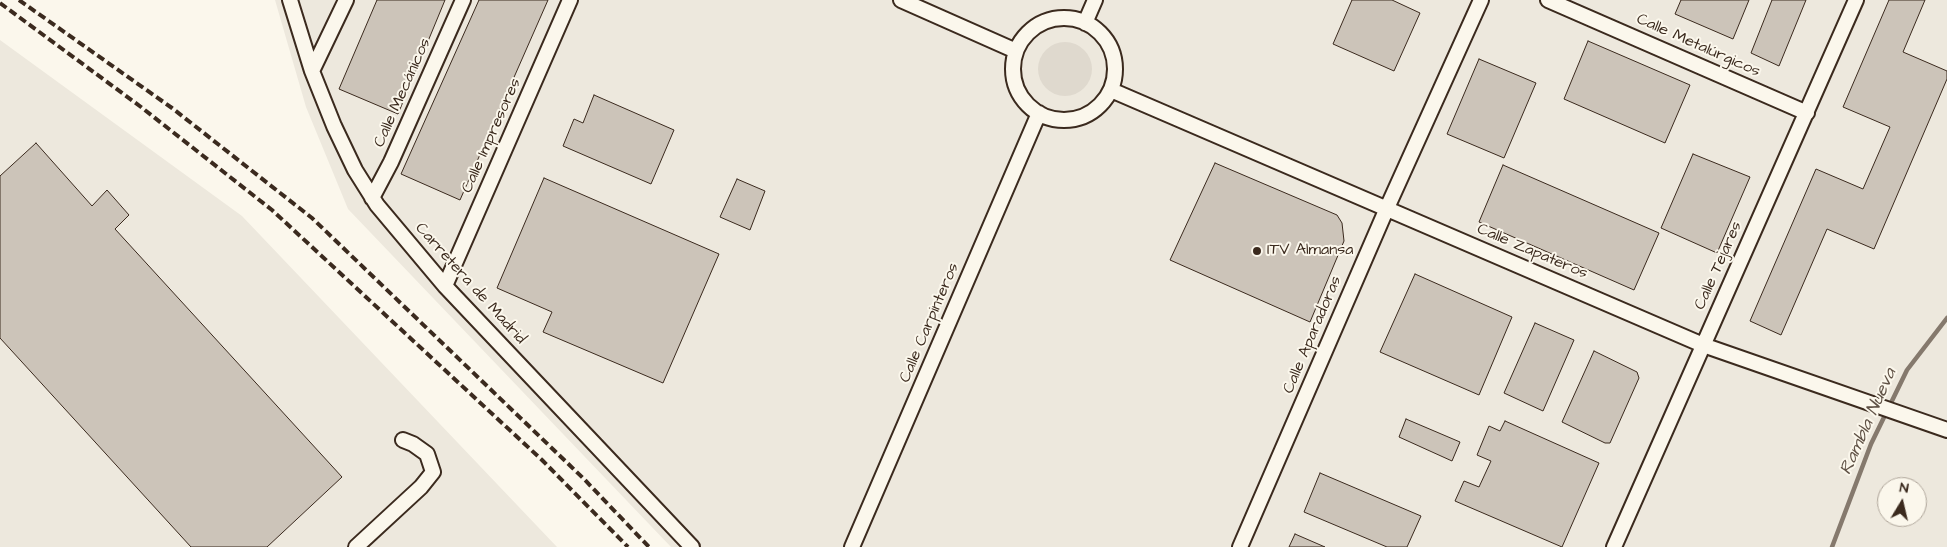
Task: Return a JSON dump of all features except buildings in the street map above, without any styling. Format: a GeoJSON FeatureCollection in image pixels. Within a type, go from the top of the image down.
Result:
{"type":"FeatureCollection","features":[{"type":"Feature","properties":{"kind":"street","name":"Carretera de Madrid"},"geometry":{"type":"LineString","coordinates":[[290,0],[312,71],[355,170],[372,198],[445,286],[692,547]]}},
{"type":"Feature","properties":{"kind":"street"},"geometry":{"type":"LineString","coordinates":[[312,71],[346,0]]}},
{"type":"Feature","properties":{"kind":"street","name":"Calle Mecánicos"},"geometry":{"type":"LineString","coordinates":[[372,198],[391,162],[463,0]]}},
{"type":"Feature","properties":{"kind":"street","name":"Calle Impresores"},"geometry":{"type":"LineString","coordinates":[[445,286],[570,0]]}},
{"type":"Feature","properties":{"kind":"street"},"geometry":{"type":"LineString","coordinates":[[901,0],[1016,51]]}},
{"type":"Feature","properties":{"kind":"street"},"geometry":{"type":"LineString","coordinates":[[1085,23],[1095,0]]}},
{"type":"Feature","properties":{"kind":"street","name":"Calle Aparadoras"},"geometry":{"type":"LineString","coordinates":[[1240,547],[1387,208],[1480,0]]}},
{"type":"Feature","properties":{"kind":"street","name":"Calle Metalúrgicos"},"geometry":{"type":"LineString","coordinates":[[1548,0],[1807,113]]}},
{"type":"Feature","properties":{"kind":"street","name":"Calle Tejares"},"geometry":{"type":"LineString","coordinates":[[1614,547],[1856,0]]}},
{"type":"Feature","properties":{"kind":"street"},"geometry":{"type":"LineString","coordinates":[[1072,18],[1085,23],[1100,33],[1110,46],[1115,60],[1115,76],[1111,90],[1101,104],[1088,114],[1080,117],[1055,119],[1039,113],[1019,93],[1014,79],[1013,65],[1016,51],[1025,36],[1038,25],[1054,19],[1072,18]]}},
{"type":"Feature","properties":{"kind":"street","name":"Calle Zapateros"},"geometry":{"type":"LineString","coordinates":[[1111,90],[1703,345],[1947,430]]}},
{"type":"Feature","properties":{"kind":"street","name":"Calle Carpinteros"},"geometry":{"type":"LineString","coordinates":[[852,547],[1039,113]]}},
{"type":"Feature","properties":{"kind":"street"},"geometry":{"type":"LineString","coordinates":[[356,547],[421,487],[432,472],[427,454],[413,444],[403,440]]}},
{"type":"Feature","properties":{"kind":"shaded area"},"geometry":{"type":"Polygon","coordinates":[[[275,0],[1947,0],[1947,547],[671,547],[348,209],[306,107],[275,0]]]}},
{"type":"Feature","properties":{"kind":"shaded area"},"geometry":{"type":"Polygon","coordinates":[[[0,40],[242,216],[557,547],[0,547],[0,40]]]}},
{"type":"Feature","properties":{"kind":"shaded area"},"geometry":{"type":"Polygon","coordinates":[[[1060,42],[1070,42],[1080,46],[1088,54],[1092,69],[1088,84],[1080,92],[1070,96],[1060,96],[1050,92],[1042,84],[1038,74],[1038,64],[1042,54],[1050,46],[1060,42]]]}},
{"type":"Feature","properties":{"kind":"waterway","name":"Rambla Nueva"},"geometry":{"type":"LineString","coordinates":[[1832,547],[1871,444],[1907,370],[1947,318]]}},
{"type":"Feature","properties":{"kind":"railway"},"geometry":{"type":"LineString","coordinates":[[19,0],[172,108],[312,218],[584,479],[649,547]]}},
{"type":"Feature","properties":{"kind":"railway"},"geometry":{"type":"LineString","coordinates":[[0,3],[141,107],[272,210],[542,460],[628,547]]}},
{"type":"Feature","properties":{"kind":"place","name":"ITV Almansa"},"geometry":{"type":"Point","coordinates":[1257,251]}}]}
